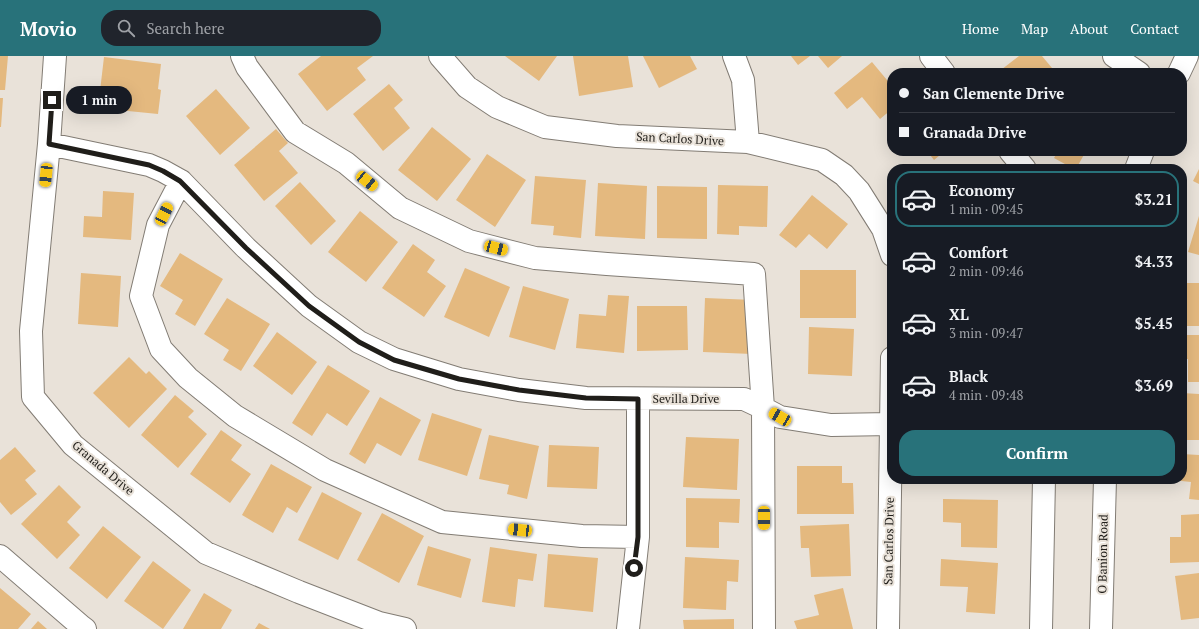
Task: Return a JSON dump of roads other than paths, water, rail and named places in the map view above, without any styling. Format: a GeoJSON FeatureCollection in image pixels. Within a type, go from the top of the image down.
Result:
{"type":"FeatureCollection","features":[{"type":"Feature","properties":{"kind":"street","name":"Granada Drive"},"geometry":{"type":"LineString","coordinates":[[55,56],[49,144],[30,331],[33,397],[73,445],[206,552],[299,592],[380,622],[404,629]]}},
{"type":"Feature","properties":{"kind":"street"},"geometry":{"type":"LineString","coordinates":[[242,56],[247,68],[295,132],[346,163],[400,208],[469,240],[535,258],[754,274],[763,408],[764,629]]}},
{"type":"Feature","properties":{"kind":"street","name":"San Carlos Drive"},"geometry":{"type":"LineString","coordinates":[[440,56],[467,87],[497,107],[545,127],[617,136],[748,142],[822,160],[844,175],[859,191],[883,229],[887,240]]}},
{"type":"Feature","properties":{"kind":"street"},"geometry":{"type":"LineString","coordinates":[[734,56],[743,80],[748,142]]}},
{"type":"Feature","properties":{"kind":"street"},"geometry":{"type":"LineString","coordinates":[[931,56],[940,68]]}},
{"type":"Feature","properties":{"kind":"street"},"geometry":{"type":"LineString","coordinates":[[1114,56],[1132,68]]}},
{"type":"Feature","properties":{"kind":"street"},"geometry":{"type":"LineString","coordinates":[[1181,68],[1187,56]]}},
{"type":"Feature","properties":{"kind":"street","name":"Sevilla Drive"},"geometry":{"type":"LineString","coordinates":[[49,144],[149,165],[180,181],[246,248],[309,306],[359,342],[394,360],[459,379],[519,390],[586,398],[744,399],[780,417],[831,425],[887,424]]}},
{"type":"Feature","properties":{"kind":"street"},"geometry":{"type":"LineString","coordinates":[[1014,156],[1022,164]]}},
{"type":"Feature","properties":{"kind":"street"},"geometry":{"type":"LineString","coordinates":[[180,181],[158,225],[141,296],[161,349],[188,378],[235,416],[325,470],[442,522],[582,536],[638,537]]}},
{"type":"Feature","properties":{"kind":"street"},"geometry":{"type":"LineString","coordinates":[[628,629],[638,537],[638,399]]}},
{"type":"Feature","properties":{"kind":"street","name":"San Carlos Drive"},"geometry":{"type":"LineString","coordinates":[[888,629],[889,484]]}},
{"type":"Feature","properties":{"kind":"street"},"geometry":{"type":"LineString","coordinates":[[1041,629],[1044,484]]}},
{"type":"Feature","properties":{"kind":"street","name":"O Banion Road"},"geometry":{"type":"LineString","coordinates":[[1101,629],[1105,484]]}},
{"type":"Feature","properties":{"kind":"street"},"geometry":{"type":"LineString","coordinates":[[0,556],[85,629]]}}]}
